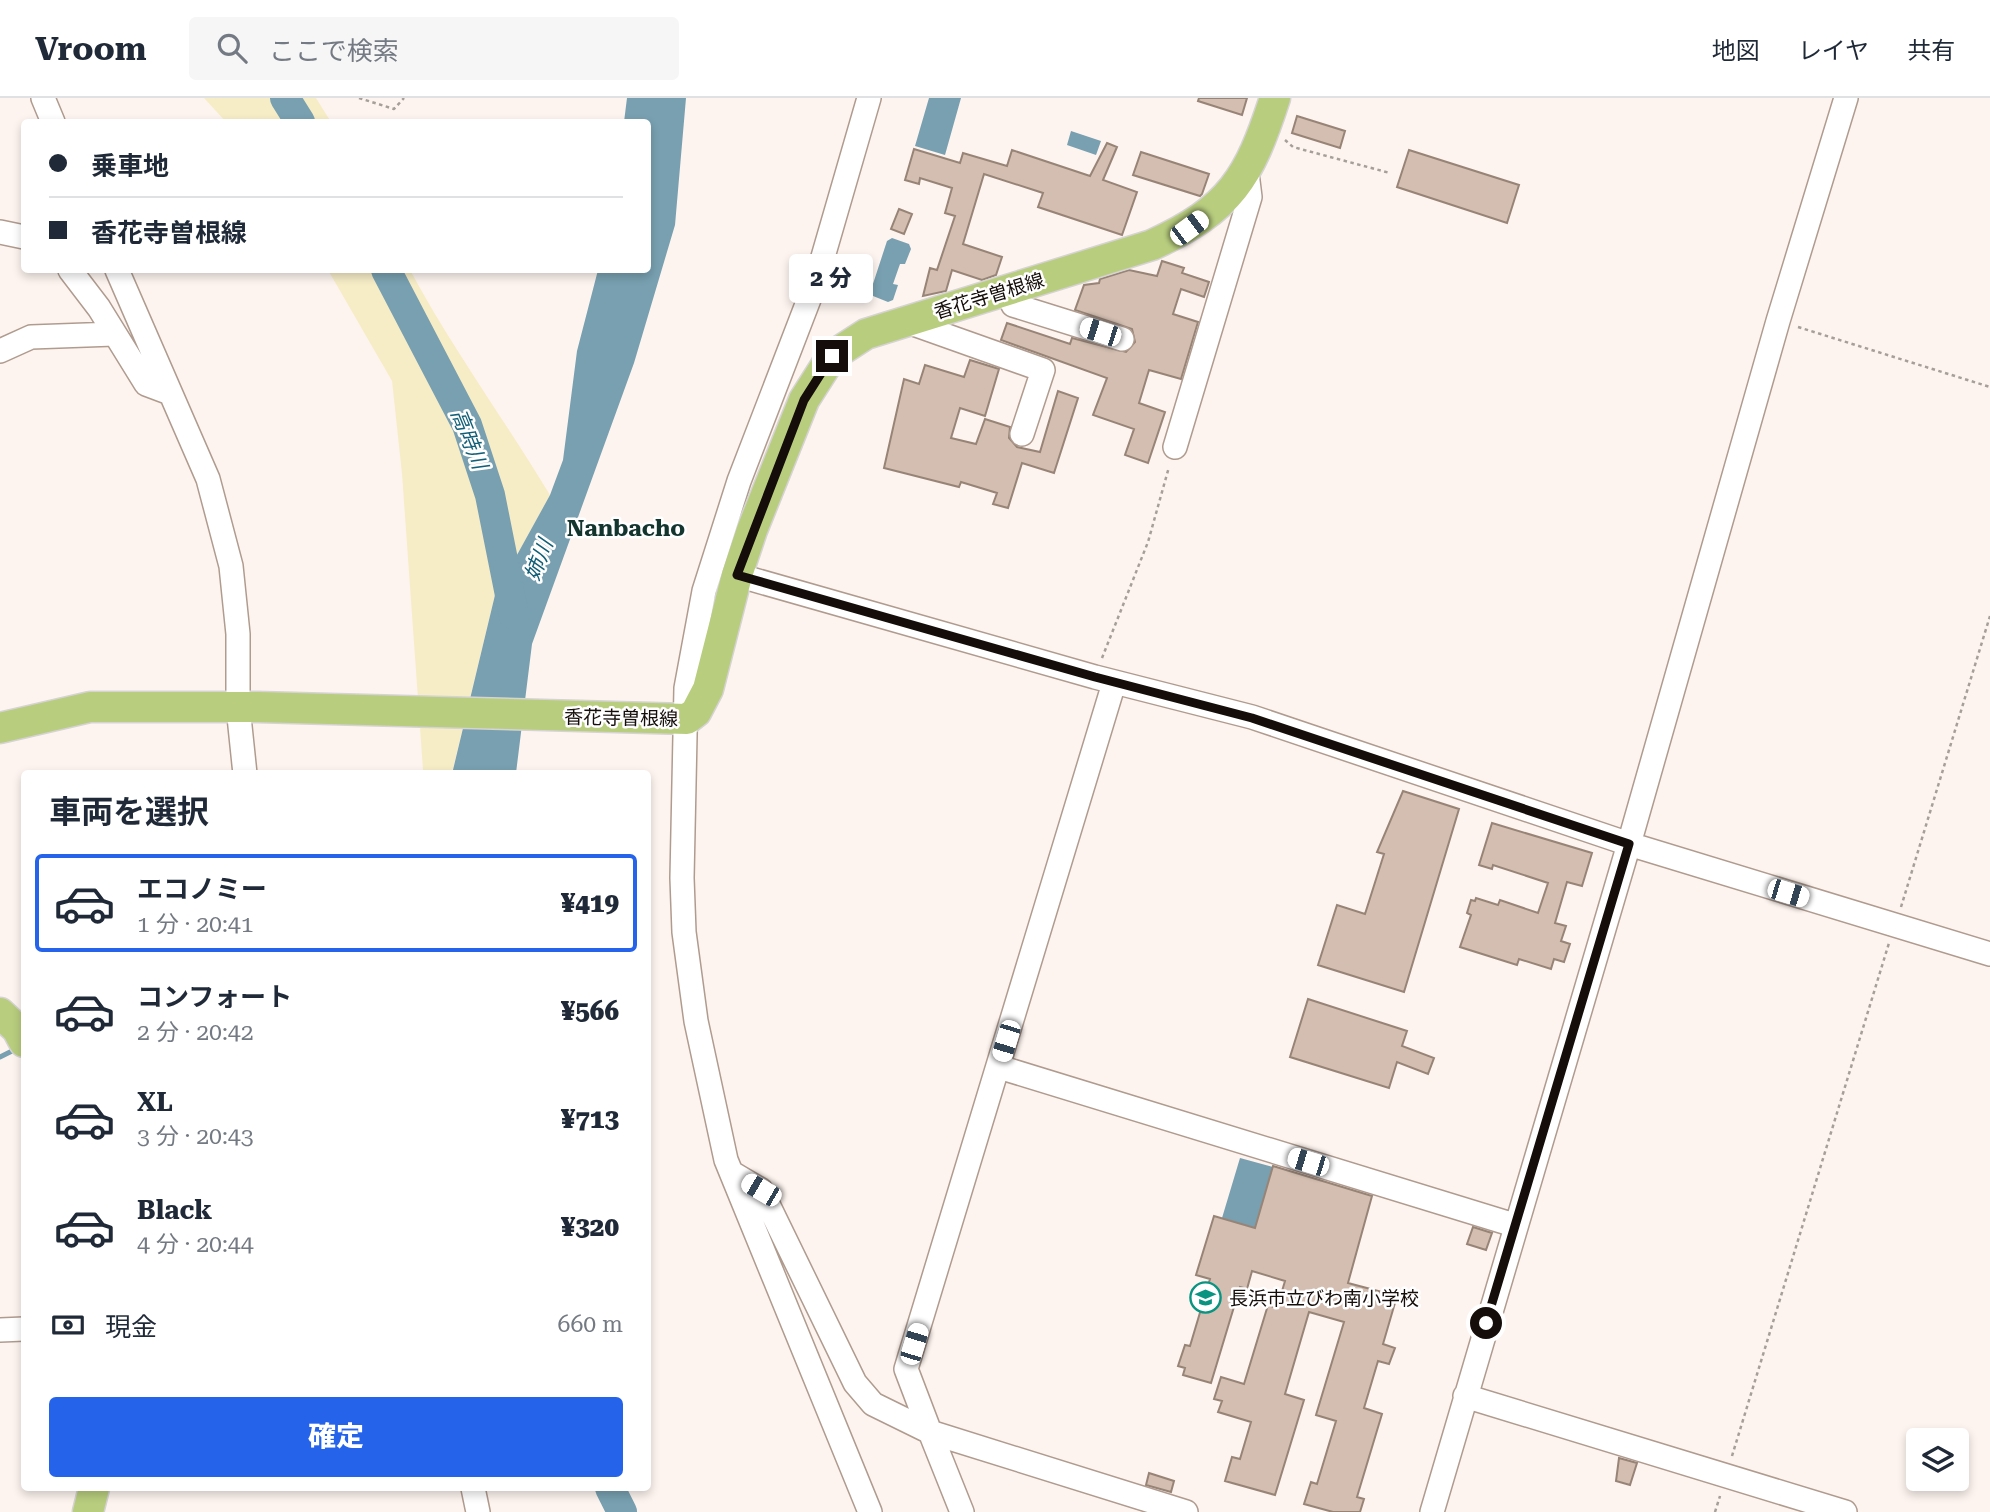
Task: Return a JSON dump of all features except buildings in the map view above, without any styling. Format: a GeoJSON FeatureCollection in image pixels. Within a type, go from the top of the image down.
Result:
{"type":"FeatureCollection","features":[{"type":"Feature","properties":{"kind":"main road","name":"香花寺曽根線"},"geometry":{"type":"LineString","coordinates":[[0,728],[90,707],[248,707],[675,720],[696,712],[708,689],[737,575],[800,412],[823,367],[853,340],[905,321],[1152,245],[1189,228],[1210,212],[1247,173],[1275,98]]}},
{"type":"Feature","properties":{"kind":"main road"},"geometry":{"type":"LineString","coordinates":[[0,1013],[17,1028],[21,1036]]}},
{"type":"Feature","properties":{"kind":"main road"},"geometry":{"type":"LineString","coordinates":[[88,1512],[93,1491]]}},
{"type":"Feature","properties":{"kind":"street"},"geometry":{"type":"LineString","coordinates":[[43,98],[52,119]]}},
{"type":"Feature","properties":{"kind":"street"},"geometry":{"type":"LineString","coordinates":[[869,98],[816,281],[739,481],[714,556],[675,720],[683,795],[684,932],[696,1021],[732,1173],[870,1512]]}},
{"type":"Feature","properties":{"kind":"street"},"geometry":{"type":"LineString","coordinates":[[1432,1512],[1514,1225],[1629,844],[1778,321],[1846,98]]}},
{"type":"Feature","properties":{"kind":"street"},"geometry":{"type":"LineString","coordinates":[[1175,447],[1250,197],[1247,173]]}},
{"type":"Feature","properties":{"kind":"street"},"geometry":{"type":"LineString","coordinates":[[0,232],[21,236]]}},
{"type":"Feature","properties":{"kind":"street"},"geometry":{"type":"LineString","coordinates":[[72,273],[146,384],[170,393]]}},
{"type":"Feature","properties":{"kind":"street"},"geometry":{"type":"LineString","coordinates":[[118,273],[208,479],[231,566],[248,707],[245,770]]}},
{"type":"Feature","properties":{"kind":"street"},"geometry":{"type":"LineString","coordinates":[[1006,290],[1013,305],[1122,339]]}},
{"type":"Feature","properties":{"kind":"street"},"geometry":{"type":"LineString","coordinates":[[905,321],[1043,370],[1022,434]]}},
{"type":"Feature","properties":{"kind":"street"},"geometry":{"type":"LineString","coordinates":[[0,351],[32,337],[114,334]]}},
{"type":"Feature","properties":{"kind":"street"},"geometry":{"type":"LineString","coordinates":[[737,575],[1104,680],[1252,718],[1629,844],[1990,954]]}},
{"type":"Feature","properties":{"kind":"street"},"geometry":{"type":"LineString","coordinates":[[962,1512],[906,1369],[999,1067],[1104,680]]}},
{"type":"Feature","properties":{"kind":"street"},"geometry":{"type":"LineString","coordinates":[[999,1067],[1514,1225]]}},
{"type":"Feature","properties":{"kind":"street"},"geometry":{"type":"LineString","coordinates":[[732,1173],[761,1190],[855,1383],[873,1404],[930,1432],[1186,1512]]}},
{"type":"Feature","properties":{"kind":"street"},"geometry":{"type":"LineString","coordinates":[[0,1330],[21,1329]]}},
{"type":"Feature","properties":{"kind":"street"},"geometry":{"type":"LineString","coordinates":[[1465,1396],[1845,1512]]}},
{"type":"Feature","properties":{"kind":"street"},"geometry":{"type":"LineString","coordinates":[[474,1491],[478,1512]]}},
{"type":"Feature","properties":{"kind":"path"},"geometry":{"type":"LineString","coordinates":[[359,98],[394,109],[404,98]]}},
{"type":"Feature","properties":{"kind":"path"},"geometry":{"type":"LineString","coordinates":[[1284,138],[1293,147],[1390,173]]}},
{"type":"Feature","properties":{"kind":"path"},"geometry":{"type":"LineString","coordinates":[[1778,321],[1990,387]]}},
{"type":"Feature","properties":{"kind":"path"},"geometry":{"type":"LineString","coordinates":[[1104,680],[1175,447]]}},
{"type":"Feature","properties":{"kind":"path"},"geometry":{"type":"LineString","coordinates":[[1715,1512],[1990,616]]}},
{"type":"Feature","properties":{"kind":"sand"},"geometry":{"type":"Polygon","coordinates":[[[204,98],[316,98],[329,119],[223,119],[204,98]]]}},
{"type":"Feature","properties":{"kind":"sand"},"geometry":{"type":"Polygon","coordinates":[[[330,273],[412,273],[550,495],[495,595],[453,770],[423,770],[402,474],[392,381],[330,273]]]}},
{"type":"Feature","properties":{"kind":"water"},"geometry":{"type":"Polygon","coordinates":[[[627,98],[686,98],[675,225],[634,363],[532,644],[516,770],[453,770],[495,595],[550,495],[563,460],[577,351],[597,273],[651,273],[651,119],[624,119],[627,98]]]}},
{"type":"Feature","properties":{"kind":"water"},"geometry":{"type":"Polygon","coordinates":[[[929,98],[961,98],[945,155],[915,146],[929,98]]]}},
{"type":"Feature","properties":{"kind":"water"},"geometry":{"type":"Polygon","coordinates":[[[1071,131],[1101,141],[1096,155],[1067,145],[1071,131]]]}},
{"type":"Feature","properties":{"kind":"water"},"geometry":{"type":"Polygon","coordinates":[[[892,238],[909,244],[911,249],[905,264],[900,264],[893,284],[898,285],[893,300],[888,302],[873,296],[871,290],[887,241],[892,238]]]}},
{"type":"Feature","properties":{"kind":"water"},"geometry":{"type":"Polygon","coordinates":[[[1240,1158],[1273,1167],[1255,1228],[1222,1218],[1240,1158]]]}},
{"type":"Feature","properties":{"kind":"waterway","name":"高時川"},"geometry":{"type":"LineString","coordinates":[[285,98],[298,119]]}},
{"type":"Feature","properties":{"kind":"waterway","name":"高時川"},"geometry":{"type":"LineString","coordinates":[[388,273],[467,425],[490,495],[514,615]]}},
{"type":"Feature","properties":{"kind":"waterway"},"geometry":{"type":"LineString","coordinates":[[0,1057],[12,1051]]}},
{"type":"Feature","properties":{"kind":"waterway","name":"姉川"},"geometry":{"type":"LineString","coordinates":[[612,1491],[622,1512]]}},
{"type":"Feature","properties":{"kind":"place","name":"長浜市立びわ南小学校"},"geometry":{"type":"Point","coordinates":[1206,1298]}},
{"type":"Feature","properties":{"kind":"district","name":"Nanbacho"},"geometry":{"type":"Point","coordinates":[626,528]}},
{"type":"Feature","properties":{"kind":"route"},"geometry":{"type":"LineString","coordinates":[[832,356],[804,400],[751,530],[737,575],[1095,677],[1252,718],[1629,844],[1486,1323]]}}]}
